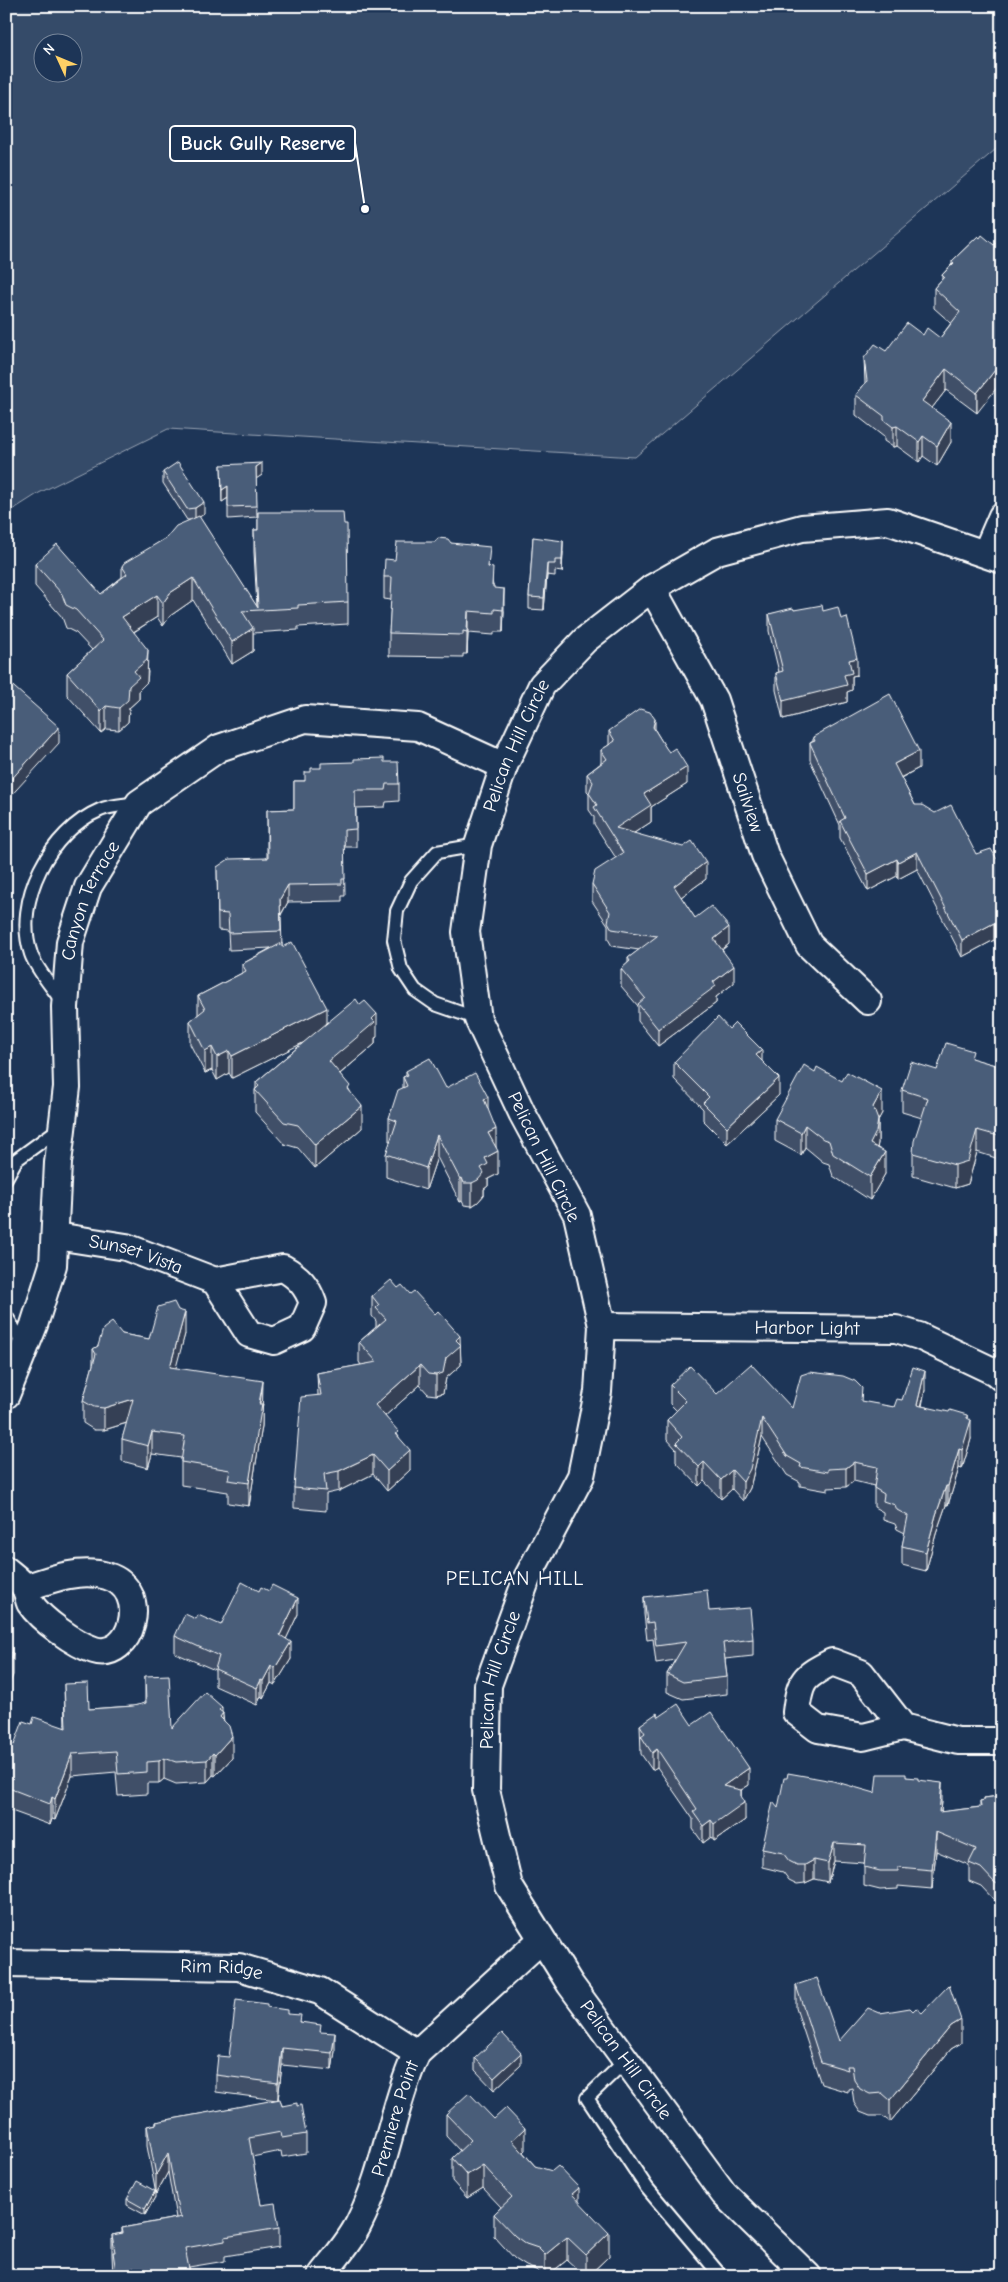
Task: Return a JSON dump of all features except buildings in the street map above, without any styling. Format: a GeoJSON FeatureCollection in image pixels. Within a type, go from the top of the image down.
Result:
{"type":"FeatureCollection","features":[{"type":"Feature","properties":{"kind":"street"},"geometry":{"type":"LineString","coordinates":[[994,556],[1002,516]]}},
{"type":"Feature","properties":{"kind":"street","name":"Pelican Hill Circle"},"geometry":{"type":"LineString","coordinates":[[808,2276],[724,2194],[625,2061],[541,1940],[508,1886],[486,1790],[488,1685],[527,1578],[581,1476],[598,1392],[602,1326],[576,1215],[522,1113],[478,1019],[466,932],[478,845],[504,766],[542,685],[586,640],[652,588],[717,551],[802,528],[888,521],[994,556]]}},
{"type":"Feature","properties":{"kind":"street","name":"Sailview"},"geometry":{"type":"LineString","coordinates":[[652,588],[714,700],[766,854],[809,945],[868,1001]]}},
{"type":"Feature","properties":{"kind":"street","name":"Canyon Terrace"},"geometry":{"type":"LineString","coordinates":[[6,1395],[25,1347],[53,1265],[66,1087],[65,1007],[70,942],[88,887],[139,803],[219,748],[305,719],[418,727],[504,766]]}},
{"type":"Feature","properties":{"kind":"street","name":"Sunset Vista"},"geometry":{"type":"LineString","coordinates":[[56,1236],[126,1247],[215,1282]]}},
{"type":"Feature","properties":{"kind":"street","name":"Harbor Light"},"geometry":{"type":"LineString","coordinates":[[602,1326],[896,1329],[919,1336],[999,1371]]}},
{"type":"Feature","properties":{"kind":"street"},"geometry":{"type":"LineString","coordinates":[[6,1570],[25,1588]]}},
{"type":"Feature","properties":{"kind":"street"},"geometry":{"type":"LineString","coordinates":[[902,1727],[958,1741],[1002,1741]]}},
{"type":"Feature","properties":{"kind":"street","name":"Premiere Point"},"geometry":{"type":"LineString","coordinates":[[322,2276],[359,2224],[386,2150],[405,2078],[417,2053],[541,1940]]}},
{"type":"Feature","properties":{"kind":"street","name":"Rim Ridge"},"geometry":{"type":"LineString","coordinates":[[6,1963],[239,1966],[320,1991],[417,2053]]}},
{"type":"Feature","properties":{"kind":"lane"},"geometry":{"type":"LineString","coordinates":[[65,1007],[31,954],[26,916],[34,880],[48,855],[72,828],[101,810],[139,803]]}},
{"type":"Feature","properties":{"kind":"lane"},"geometry":{"type":"LineString","coordinates":[[478,845],[437,852],[411,881],[396,911],[394,940],[401,968],[415,990],[435,1004],[478,1019]]}},
{"type":"Feature","properties":{"kind":"lane"},"geometry":{"type":"LineString","coordinates":[[6,1178],[16,1160],[62,1127]]}},
{"type":"Feature","properties":{"kind":"lane"},"geometry":{"type":"LineString","coordinates":[[6,1316],[25,1347]]}},
{"type":"Feature","properties":{"kind":"lane"},"geometry":{"type":"LineString","coordinates":[[625,2061],[587,2098],[647,2188],[721,2276]]}},
{"type":"Feature","properties":{"kind":"shaded area"},"geometry":{"type":"Polygon","coordinates":[[[6,6],[1002,6],[1002,144],[635,457],[168,429],[39,493],[6,514],[6,6]]]}},
{"type":"Feature","properties":{"kind":"place","name":"Buck Gully Reserve"},"geometry":{"type":"Point","coordinates":[365,209]}},
{"type":"Feature","properties":{"kind":"district","name":"PELICAN HILL"},"geometry":{"type":"Point","coordinates":[515,1578]}}]}
